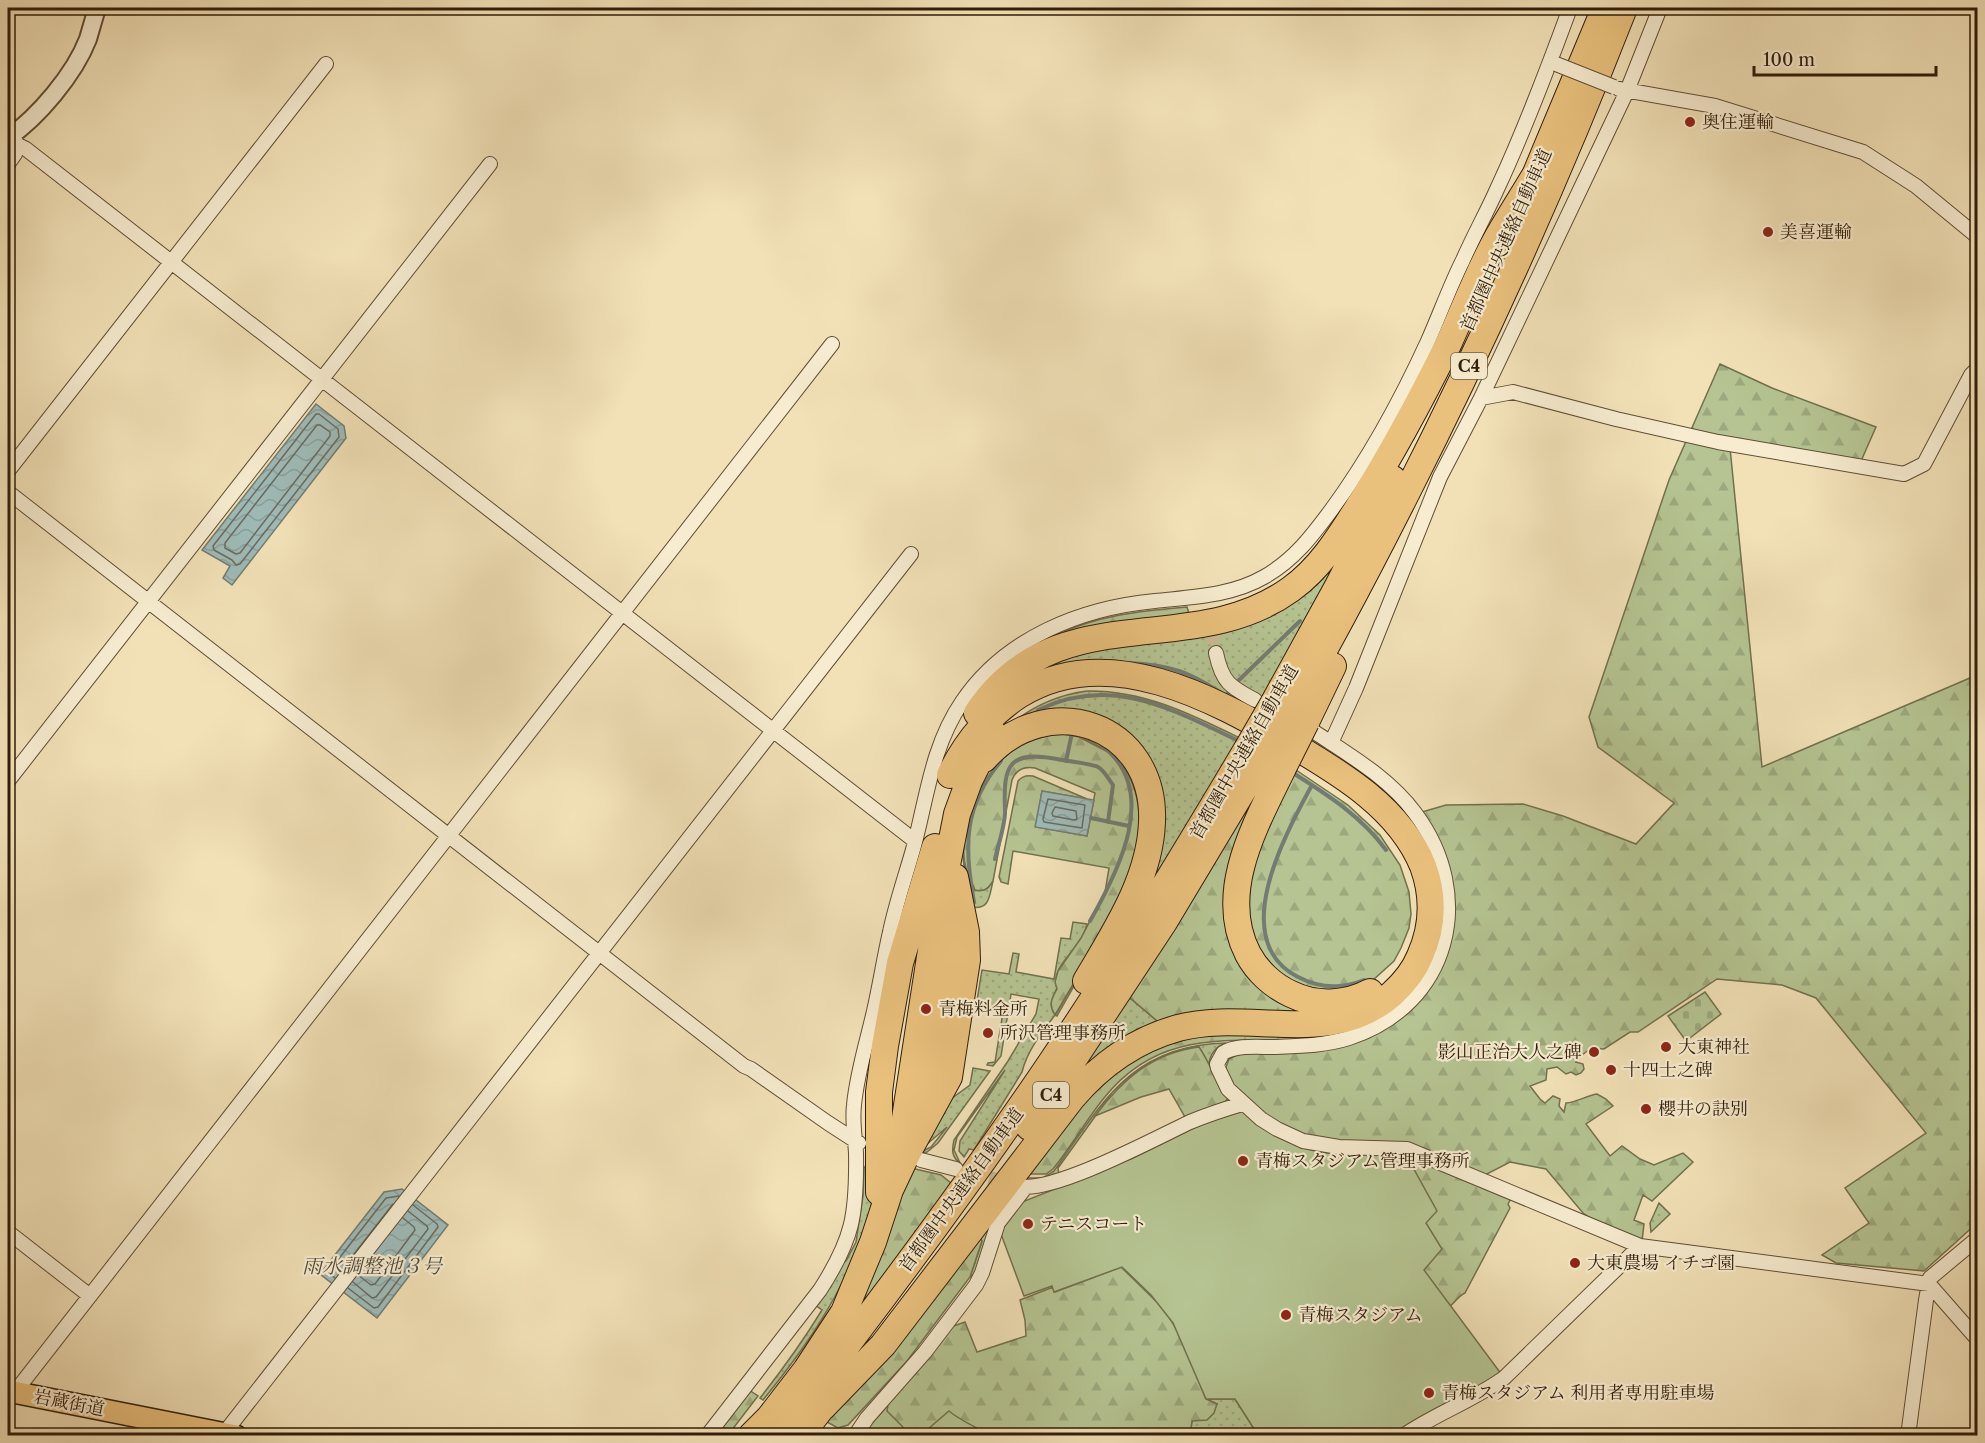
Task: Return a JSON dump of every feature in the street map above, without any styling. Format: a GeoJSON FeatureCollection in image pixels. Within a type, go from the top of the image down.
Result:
{"type":"FeatureCollection","features":[{"type":"Feature","properties":{"kind":"highway","name":"首都圏中央連絡自動車道"},"geometry":{"type":"LineString","coordinates":[[1288,714],[1342,578],[1430,406],[1538,171],[1605,8]]}},
{"type":"Feature","properties":{"kind":"highway","name":"首都圏中央連絡自動車道"},"geometry":{"type":"LineString","coordinates":[[777,1436],[810,1416],[975,1205],[1045,1104],[1164,922],[1265,758],[1288,714],[1388,547],[1424,460],[1531,231],[1624,8]]}},
{"type":"Feature","properties":{"kind":"highway"},"geometry":{"type":"LineString","coordinates":[[962,773],[960,744],[982,706],[1007,680],[1035,659],[1055,649],[1086,639],[1205,624],[1238,616],[1272,602],[1313,570],[1337,541],[1392,452],[1445,351],[1495,241],[1538,171]]}},
{"type":"Feature","properties":{"kind":"highway"},"geometry":{"type":"LineString","coordinates":[[750,1436],[761,1412],[798,1364],[852,1277],[862,1253],[877,1205],[880,1186],[868,1149],[895,1048],[927,876],[957,814],[962,773],[971,739],[990,717],[1012,699],[1044,682],[1073,674],[1105,672],[1134,675],[1166,684],[1216,705],[1276,735],[1334,771],[1377,803],[1408,838],[1423,868],[1431,903],[1428,934],[1418,960],[1407,978],[1387,998],[1359,1014],[1328,1022],[1306,1024],[1230,1023],[1187,1026],[1149,1038],[1110,1060],[1072,1098],[878,1352],[810,1416]]}},
{"type":"Feature","properties":{"kind":"highway"},"geometry":{"type":"LineString","coordinates":[[962,773],[1000,723],[1014,711],[1033,699],[1067,686],[1096,683],[1140,687],[1175,699],[1242,730],[1299,762],[1344,792],[1378,820],[1404,853],[1417,885],[1419,916],[1412,948],[1393,975],[1376,989],[1357,998],[1324,1002],[1293,995],[1274,984],[1262,973],[1249,955],[1242,939],[1237,901],[1242,864],[1254,828],[1265,758],[1288,714]]}},
{"type":"Feature","properties":{"kind":"highway"},"geometry":{"type":"LineString","coordinates":[[941,1220],[1059,1026],[1127,907],[1145,865],[1152,833],[1151,800],[1143,771],[1124,746],[1095,727],[1058,720],[1030,726],[1004,741],[962,773]]}},
{"type":"Feature","properties":{"kind":"highway","name":"首都圏中央連絡自動車道"},"geometry":{"type":"LineString","coordinates":[[810,1416],[941,1220],[1025,1101],[1176,869],[1265,758]]}},
{"type":"Feature","properties":{"kind":"highway"},"geometry":{"type":"LineString","coordinates":[[890,1190],[916,1148],[933,1106],[955,979],[959,945],[957,900],[939,852]]}},
{"type":"Feature","properties":{"kind":"highway"},"geometry":{"type":"LineString","coordinates":[[868,1149],[898,1087],[939,852]]}},
{"type":"Feature","properties":{"kind":"highway"},"geometry":{"type":"LineString","coordinates":[[750,1436],[769,1418],[806,1370],[844,1312],[873,1242],[890,1190],[899,1157],[932,944],[936,925],[945,903],[947,865],[939,852]]}},
{"type":"Feature","properties":{"kind":"highway"},"geometry":{"type":"LineString","coordinates":[[916,1148],[944,922],[957,900]]}},
{"type":"Feature","properties":{"kind":"main road","name":"岩蔵街道"},"geometry":{"type":"LineString","coordinates":[[11,1391],[227,1435]]}},
{"type":"Feature","properties":{"kind":"street"},"geometry":{"type":"LineString","coordinates":[[12,140],[75,65],[87,40],[97,8]]}},
{"type":"Feature","properties":{"kind":"street"},"geometry":{"type":"LineString","coordinates":[[707,1436],[820,1290],[842,1253],[851,1230],[868,1149],[851,1126],[856,1086],[875,1009],[890,931],[939,852],[928,781],[940,743],[962,702],[991,668],[1025,641],[1049,629],[1086,614],[1122,604],[1206,603],[1261,579],[1293,556],[1312,536],[1366,460],[1427,343],[1553,63],[1570,8]]}},
{"type":"Feature","properties":{"kind":"street"},"geometry":{"type":"LineString","coordinates":[[1331,743],[1356,688],[1440,477],[1482,398],[1620,89],[1660,8]]}},
{"type":"Feature","properties":{"kind":"street"},"geometry":{"type":"LineString","coordinates":[[1553,63],[1620,89],[1715,106],[1863,152],[1916,186],[1977,237]]}},
{"type":"Feature","properties":{"kind":"street"},"geometry":{"type":"LineString","coordinates":[[8,471],[326,64]]}},
{"type":"Feature","properties":{"kind":"street"},"geometry":{"type":"LineString","coordinates":[[8,164],[15,154],[12,140]]}},
{"type":"Feature","properties":{"kind":"street"},"geometry":{"type":"LineString","coordinates":[[12,140],[773,732],[939,852]]}},
{"type":"Feature","properties":{"kind":"street"},"geometry":{"type":"LineString","coordinates":[[8,781],[490,164]]}},
{"type":"Feature","properties":{"kind":"street"},"geometry":{"type":"LineString","coordinates":[[11,1391],[90,1296],[832,344]]}},
{"type":"Feature","properties":{"kind":"street"},"geometry":{"type":"LineString","coordinates":[[1482,398],[1513,392],[1616,419],[1718,442],[1904,474],[1924,464],[1971,375],[1977,368]]}},
{"type":"Feature","properties":{"kind":"street"},"geometry":{"type":"LineString","coordinates":[[8,492],[744,1066],[868,1149]]}},
{"type":"Feature","properties":{"kind":"street"},"geometry":{"type":"LineString","coordinates":[[227,1435],[231,1426],[911,554]]}},
{"type":"Feature","properties":{"kind":"street"},"geometry":{"type":"LineString","coordinates":[[1216,653],[1220,671],[1227,683],[1288,714],[1331,743],[1392,788],[1410,807],[1424,827],[1439,858],[1445,879],[1449,914],[1445,941],[1438,961],[1420,989],[1397,1013],[1373,1028],[1349,1038],[1321,1044],[1237,1048],[1223,1053],[1217,1064],[1219,1074],[1228,1089],[1242,1104],[1277,1129],[1303,1141],[1339,1148],[1407,1149],[1640,1246],[1929,1284],[1977,1340]]}},
{"type":"Feature","properties":{"kind":"street"},"geometry":{"type":"LineString","coordinates":[[855,1436],[867,1418],[925,1352],[975,1285],[982,1273],[998,1223],[1022,1187],[1046,1185],[1122,1155],[1199,1118],[1242,1104]]}},
{"type":"Feature","properties":{"kind":"street"},"geometry":{"type":"LineString","coordinates":[[916,1148],[956,1169]]}},
{"type":"Feature","properties":{"kind":"street"},"geometry":{"type":"LineString","coordinates":[[8,1232],[90,1296]]}},
{"type":"Feature","properties":{"kind":"street"},"geometry":{"type":"LineString","coordinates":[[1908,1436],[1930,1278],[1977,1238]]}},
{"type":"Feature","properties":{"kind":"street"},"geometry":{"type":"LineString","coordinates":[[1403,1436],[1423,1422],[1477,1396],[1504,1378],[1640,1246]]}},
{"type":"Feature","properties":{"kind":"green space"},"geometry":{"type":"Polygon","coordinates":[[[1720,364],[1772,388],[1876,427],[1858,468],[1730,448],[1762,767],[1977,675],[1977,1223],[1924,1271],[1836,1263],[1822,1255],[1869,1223],[1845,1188],[1926,1133],[1816,998],[1782,985],[1717,979],[1638,1032],[1630,1032],[1604,1049],[1591,1049],[1585,1053],[1576,1062],[1583,1064],[1584,1069],[1581,1073],[1566,1074],[1557,1067],[1547,1069],[1546,1080],[1530,1086],[1545,1103],[1553,1096],[1560,1099],[1559,1106],[1564,1112],[1566,1103],[1597,1094],[1606,1099],[1613,1106],[1586,1124],[1610,1156],[1622,1146],[1640,1159],[1654,1165],[1683,1153],[1693,1162],[1652,1201],[1643,1195],[1634,1220],[1644,1224],[1642,1241],[1599,1224],[1583,1213],[1546,1169],[1510,1162],[1485,1175],[1408,1143],[1356,1143],[1319,1139],[1285,1128],[1235,1088],[1225,1070],[1229,1059],[1239,1054],[1356,1042],[1366,1038],[1375,1033],[1440,969],[1452,933],[1453,890],[1422,812],[1446,805],[1523,804],[1563,816],[1636,844],[1674,803],[1598,747],[1589,717],[1669,480],[1720,364]]]}},
{"type":"Feature","properties":{"kind":"green space"},"geometry":{"type":"Polygon","coordinates":[[[1348,541],[1262,698],[1233,679],[1226,667],[1220,648],[1209,650],[1218,681],[1229,692],[1257,707],[1253,714],[1183,681],[1008,686],[1047,659],[1203,630],[1348,541]]]}},
{"type":"Feature","properties":{"kind":"green space"},"geometry":{"type":"Polygon","coordinates":[[[1187,607],[1190,617],[1054,639],[1053,637],[1102,619],[1135,612],[1187,607]]]}},
{"type":"Feature","properties":{"kind":"green space"},"geometry":{"type":"Polygon","coordinates":[[[1087,691],[1147,699],[1185,712],[1240,738],[1116,942],[1135,902],[1130,743],[1009,726],[1045,702],[1087,691]]]}},
{"type":"Feature","properties":{"kind":"green space"},"geometry":{"type":"Polygon","coordinates":[[[1057,729],[1088,734],[1106,743],[1122,756],[1138,786],[1143,808],[1143,830],[1131,874],[1122,896],[1057,1016],[1055,1015],[1036,1042],[1027,1057],[1022,1072],[974,1150],[969,1149],[964,1157],[959,1151],[960,1141],[1005,1070],[957,1137],[954,1150],[960,1163],[953,1153],[954,1140],[1008,1061],[1036,1014],[1039,999],[1011,994],[1001,1056],[993,1066],[987,1065],[995,1062],[1003,1012],[976,1007],[982,970],[1009,974],[1013,953],[1019,954],[1016,972],[1054,979],[1061,938],[1070,939],[1073,922],[1087,924],[1082,938],[1059,968],[1057,988],[1051,1005],[1056,1014],[1085,964],[1086,957],[1121,893],[1138,845],[1140,821],[1138,797],[1124,763],[1112,753],[1089,741],[1070,735],[1052,734],[1035,738],[1019,746],[1005,758],[992,773],[972,806],[965,839],[965,867],[975,890],[986,889],[993,881],[988,901],[982,906],[971,907],[967,890],[963,860],[963,848],[965,827],[971,807],[979,788],[989,770],[1002,755],[1018,743],[1036,734],[1057,729]]]}},
{"type":"Feature","properties":{"kind":"green space"},"geometry":{"type":"Polygon","coordinates":[[[1058,733],[1079,737],[1113,753],[1130,777],[1138,803],[1139,829],[1134,855],[1125,882],[1086,956],[1085,964],[1055,1015],[1051,1005],[1057,989],[1055,982],[1058,971],[1081,938],[1105,892],[1109,868],[1013,851],[1008,884],[1001,882],[999,877],[1020,779],[1033,776],[1087,799],[1042,791],[1036,827],[1087,836],[1095,793],[1035,768],[1027,768],[1016,774],[1012,780],[993,881],[981,891],[975,890],[966,868],[964,840],[978,794],[1002,759],[1020,746],[1058,733]]]}},
{"type":"Feature","properties":{"kind":"green space"},"geometry":{"type":"Polygon","coordinates":[[[1309,736],[1364,773],[1390,794],[1412,819],[1433,857],[1443,894],[1442,930],[1431,963],[1411,992],[1383,1015],[1347,1032],[1306,1041],[1306,1038],[1299,1039],[1298,1034],[1205,1035],[1165,1044],[1139,1056],[1116,1071],[1075,1110],[1025,1178],[1043,1178],[1054,1171],[1088,1122],[1111,1094],[1058,1168],[1059,1175],[1041,1180],[1023,1180],[992,1221],[976,1272],[970,1277],[982,1241],[977,1233],[1084,1096],[1129,1058],[1155,1045],[1183,1036],[1213,1032],[1308,1032],[1338,1029],[1367,1021],[1393,1005],[1416,980],[1433,946],[1439,918],[1436,879],[1427,853],[1413,830],[1395,809],[1352,773],[1305,743],[1309,736]]]}},
{"type":"Feature","properties":{"kind":"green space"},"geometry":{"type":"Polygon","coordinates":[[[1273,763],[1249,825],[1247,964],[1358,1008],[1163,1026],[1129,997],[1273,763]]]}},
{"type":"Feature","properties":{"kind":"green space"},"geometry":{"type":"Polygon","coordinates":[[[1293,768],[1348,805],[1380,835],[1400,865],[1409,892],[1411,914],[1409,928],[1394,961],[1373,980],[1332,993],[1284,980],[1256,946],[1248,920],[1251,868],[1293,768]]]}},
{"type":"Feature","properties":{"kind":"green space"},"geometry":{"type":"Polygon","coordinates":[[[1705,992],[1721,1014],[1686,1041],[1668,1016],[1705,992]]]}},
{"type":"Feature","properties":{"kind":"green space"},"geometry":{"type":"Polygon","coordinates":[[[1129,997],[1163,1026],[1051,1115],[1129,997]]]}},
{"type":"Feature","properties":{"kind":"green space"},"geometry":{"type":"Polygon","coordinates":[[[1299,1034],[1299,1040],[1244,1040],[1193,1044],[1169,1050],[1146,1061],[1124,1076],[1104,1098],[1053,1169],[1046,1174],[1027,1174],[1075,1111],[1115,1070],[1165,1044],[1207,1035],[1299,1034]]]}},
{"type":"Feature","properties":{"kind":"green space"},"geometry":{"type":"Polygon","coordinates":[[[1226,1043],[1214,1052],[1209,1066],[1199,1047],[1174,1052],[1151,1062],[1115,1090],[1143,1066],[1166,1054],[1193,1046],[1226,1043]]]}},
{"type":"Feature","properties":{"kind":"green space"},"geometry":{"type":"Polygon","coordinates":[[[1199,1047],[1228,1098],[1225,1102],[1185,1117],[1169,1089],[1141,1097],[1095,1116],[1116,1091],[1140,1070],[1167,1055],[1199,1047]]]}},
{"type":"Feature","properties":{"kind":"green space"},"geometry":{"type":"Polygon","coordinates":[[[973,1068],[990,1071],[938,1143],[927,1152],[919,1153],[931,1147],[947,1127],[926,1145],[944,1104],[970,1085],[973,1068]]]}},
{"type":"Feature","properties":{"kind":"green space"},"geometry":{"type":"Polygon","coordinates":[[[1243,1111],[1281,1137],[1307,1149],[1335,1154],[1406,1155],[1437,1211],[1426,1223],[1442,1249],[1424,1270],[1502,1375],[1397,1435],[1258,1435],[1235,1399],[1206,1399],[1173,1323],[1151,1295],[1122,1267],[1054,1292],[1052,1286],[1024,1296],[1001,1234],[1003,1227],[1022,1202],[1133,1158],[1202,1124],[1243,1111]]]}},
{"type":"Feature","properties":{"kind":"green space"},"geometry":{"type":"Polygon","coordinates":[[[1406,1155],[1512,1197],[1508,1204],[1510,1208],[1465,1293],[1448,1308],[1421,1281],[1406,1155]]]}},
{"type":"Feature","properties":{"kind":"green space"},"geometry":{"type":"Polygon","coordinates":[[[867,1164],[872,1191],[871,1204],[854,1258],[820,1322],[793,1362],[763,1400],[760,1398],[822,1310],[815,1305],[846,1261],[856,1242],[863,1196],[864,1168],[867,1164]]]}},
{"type":"Feature","properties":{"kind":"green space"},"geometry":{"type":"Polygon","coordinates":[[[911,1168],[941,1175],[952,1184],[923,1225],[915,1231],[915,1236],[879,1284],[861,1303],[911,1168]]]}},
{"type":"Feature","properties":{"kind":"green space"},"geometry":{"type":"Polygon","coordinates":[[[1659,1203],[1670,1214],[1651,1232],[1650,1223],[1659,1203]]]}},
{"type":"Feature","properties":{"kind":"green space"},"geometry":{"type":"Polygon","coordinates":[[[977,1233],[982,1241],[970,1277],[907,1361],[848,1425],[838,1428],[825,1421],[977,1233]]]}},
{"type":"Feature","properties":{"kind":"green space"},"geometry":{"type":"Polygon","coordinates":[[[1121,1267],[1165,1310],[1178,1332],[1206,1399],[1217,1404],[1214,1413],[1207,1420],[1192,1421],[1190,1435],[861,1436],[951,1327],[965,1322],[977,1352],[1026,1336],[1020,1300],[1053,1287],[1055,1292],[1121,1267]]]}},
{"type":"Feature","properties":{"kind":"green space"},"geometry":{"type":"Polygon","coordinates":[[[749,1390],[758,1396],[728,1435],[718,1436],[723,1430],[719,1427],[749,1390]]]}},
{"type":"Feature","properties":{"kind":"green space"},"geometry":{"type":"Polygon","coordinates":[[[1206,1399],[1235,1399],[1258,1435],[1190,1436],[1192,1421],[1217,1404],[1206,1399]]]}},
{"type":"Feature","properties":{"kind":"green space"},"geometry":{"type":"Polygon","coordinates":[[[888,1405],[887,1411],[908,1435],[861,1436],[888,1405]]]}},
{"type":"Feature","properties":{"kind":"green space"},"geometry":{"type":"Polygon","coordinates":[[[949,1411],[959,1418],[988,1435],[921,1435],[949,1411]]]}},
{"type":"Feature","properties":{"kind":"water"},"geometry":{"type":"Polygon","coordinates":[[[316,404],[344,426],[346,438],[232,585],[223,578],[230,566],[202,550],[316,404]]]}},
{"type":"Feature","properties":{"kind":"water"},"geometry":{"type":"Polygon","coordinates":[[[1042,791],[1094,800],[1087,836],[1035,827],[1042,791]]]}},
{"type":"Feature","properties":{"kind":"water","name":"雨水調整池３号"},"geometry":{"type":"Polygon","coordinates":[[[402,1189],[448,1225],[377,1318],[320,1274],[384,1192],[402,1189]]]}},
{"type":"Feature","properties":{"kind":"waterway"},"geometry":{"type":"LineString","coordinates":[[1236,683],[1300,621]]}},
{"type":"Feature","properties":{"kind":"waterway"},"geometry":{"type":"LineString","coordinates":[[1128,663],[1180,671],[1226,696],[1228,693]]}},
{"type":"Feature","properties":{"kind":"waterway"},"geometry":{"type":"LineString","coordinates":[[1039,712],[1038,710],[1065,700],[1091,695],[1116,696],[1164,707],[1237,740]]}},
{"type":"Feature","properties":{"kind":"waterway"},"geometry":{"type":"LineString","coordinates":[[1066,761],[1072,733]]}},
{"type":"Feature","properties":{"kind":"waterway"},"geometry":{"type":"LineString","coordinates":[[1090,921],[1122,856],[1129,832],[1132,808],[1129,785],[1120,764],[1102,746]]}},
{"type":"Feature","properties":{"kind":"waterway"},"geometry":{"type":"LineString","coordinates":[[995,859],[1005,815],[1008,771],[1019,759],[1041,757],[1100,768],[1113,785],[1108,822]]}},
{"type":"Feature","properties":{"kind":"waterway"},"geometry":{"type":"LineString","coordinates":[[974,902],[968,846],[973,811],[979,794],[1001,761]]}},
{"type":"Feature","properties":{"kind":"waterway"},"geometry":{"type":"LineString","coordinates":[[1293,773],[1355,817],[1386,850]]}},
{"type":"Feature","properties":{"kind":"waterway"},"geometry":{"type":"LineString","coordinates":[[1312,785],[1277,857],[1268,885],[1264,913],[1266,938],[1277,960],[1306,981],[1339,986],[1364,980]]}},
{"type":"Feature","properties":{"kind":"waterway"},"geometry":{"type":"LineString","coordinates":[[1091,818],[1129,826]]}},
{"type":"Feature","properties":{"kind":"tunnel"},"geometry":{"type":"LineString","coordinates":[[1207,609],[1216,653]]}},
{"type":"Feature","properties":{"kind":"tunnel"},"geometry":{"type":"LineString","coordinates":[[969,1172],[1011,1184]]}},
{"type":"Feature","properties":{"kind":"place","name":"奥住運輸"},"geometry":{"type":"Point","coordinates":[1690,122]}},
{"type":"Feature","properties":{"kind":"place","name":"美喜運輸"},"geometry":{"type":"Point","coordinates":[1768,232]}},
{"type":"Feature","properties":{"kind":"place","name":"青梅料金所"},"geometry":{"type":"Point","coordinates":[926,1009]}},
{"type":"Feature","properties":{"kind":"place","name":"所沢管理事務所"},"geometry":{"type":"Point","coordinates":[988,1033]}},
{"type":"Feature","properties":{"kind":"place","name":"大東神社"},"geometry":{"type":"Point","coordinates":[1666,1047]}},
{"type":"Feature","properties":{"kind":"place","name":"影山正治大人之碑"},"geometry":{"type":"Point","coordinates":[1594,1052]}},
{"type":"Feature","properties":{"kind":"place","name":"十四士之碑"},"geometry":{"type":"Point","coordinates":[1611,1070]}},
{"type":"Feature","properties":{"kind":"place","name":"櫻井の訣別"},"geometry":{"type":"Point","coordinates":[1646,1109]}},
{"type":"Feature","properties":{"kind":"place","name":"青梅スタジアム管理事務所"},"geometry":{"type":"Point","coordinates":[1243,1161]}},
{"type":"Feature","properties":{"kind":"place","name":"テニスコート"},"geometry":{"type":"Point","coordinates":[1028,1224]}},
{"type":"Feature","properties":{"kind":"place","name":"大東農場 イチゴ園"},"geometry":{"type":"Point","coordinates":[1575,1263]}},
{"type":"Feature","properties":{"kind":"place","name":"青梅スタジアム"},"geometry":{"type":"Point","coordinates":[1286,1315]}},
{"type":"Feature","properties":{"kind":"place","name":"青梅スタジアム 利用者専用駐車場"},"geometry":{"type":"Point","coordinates":[1429,1393]}}]}
